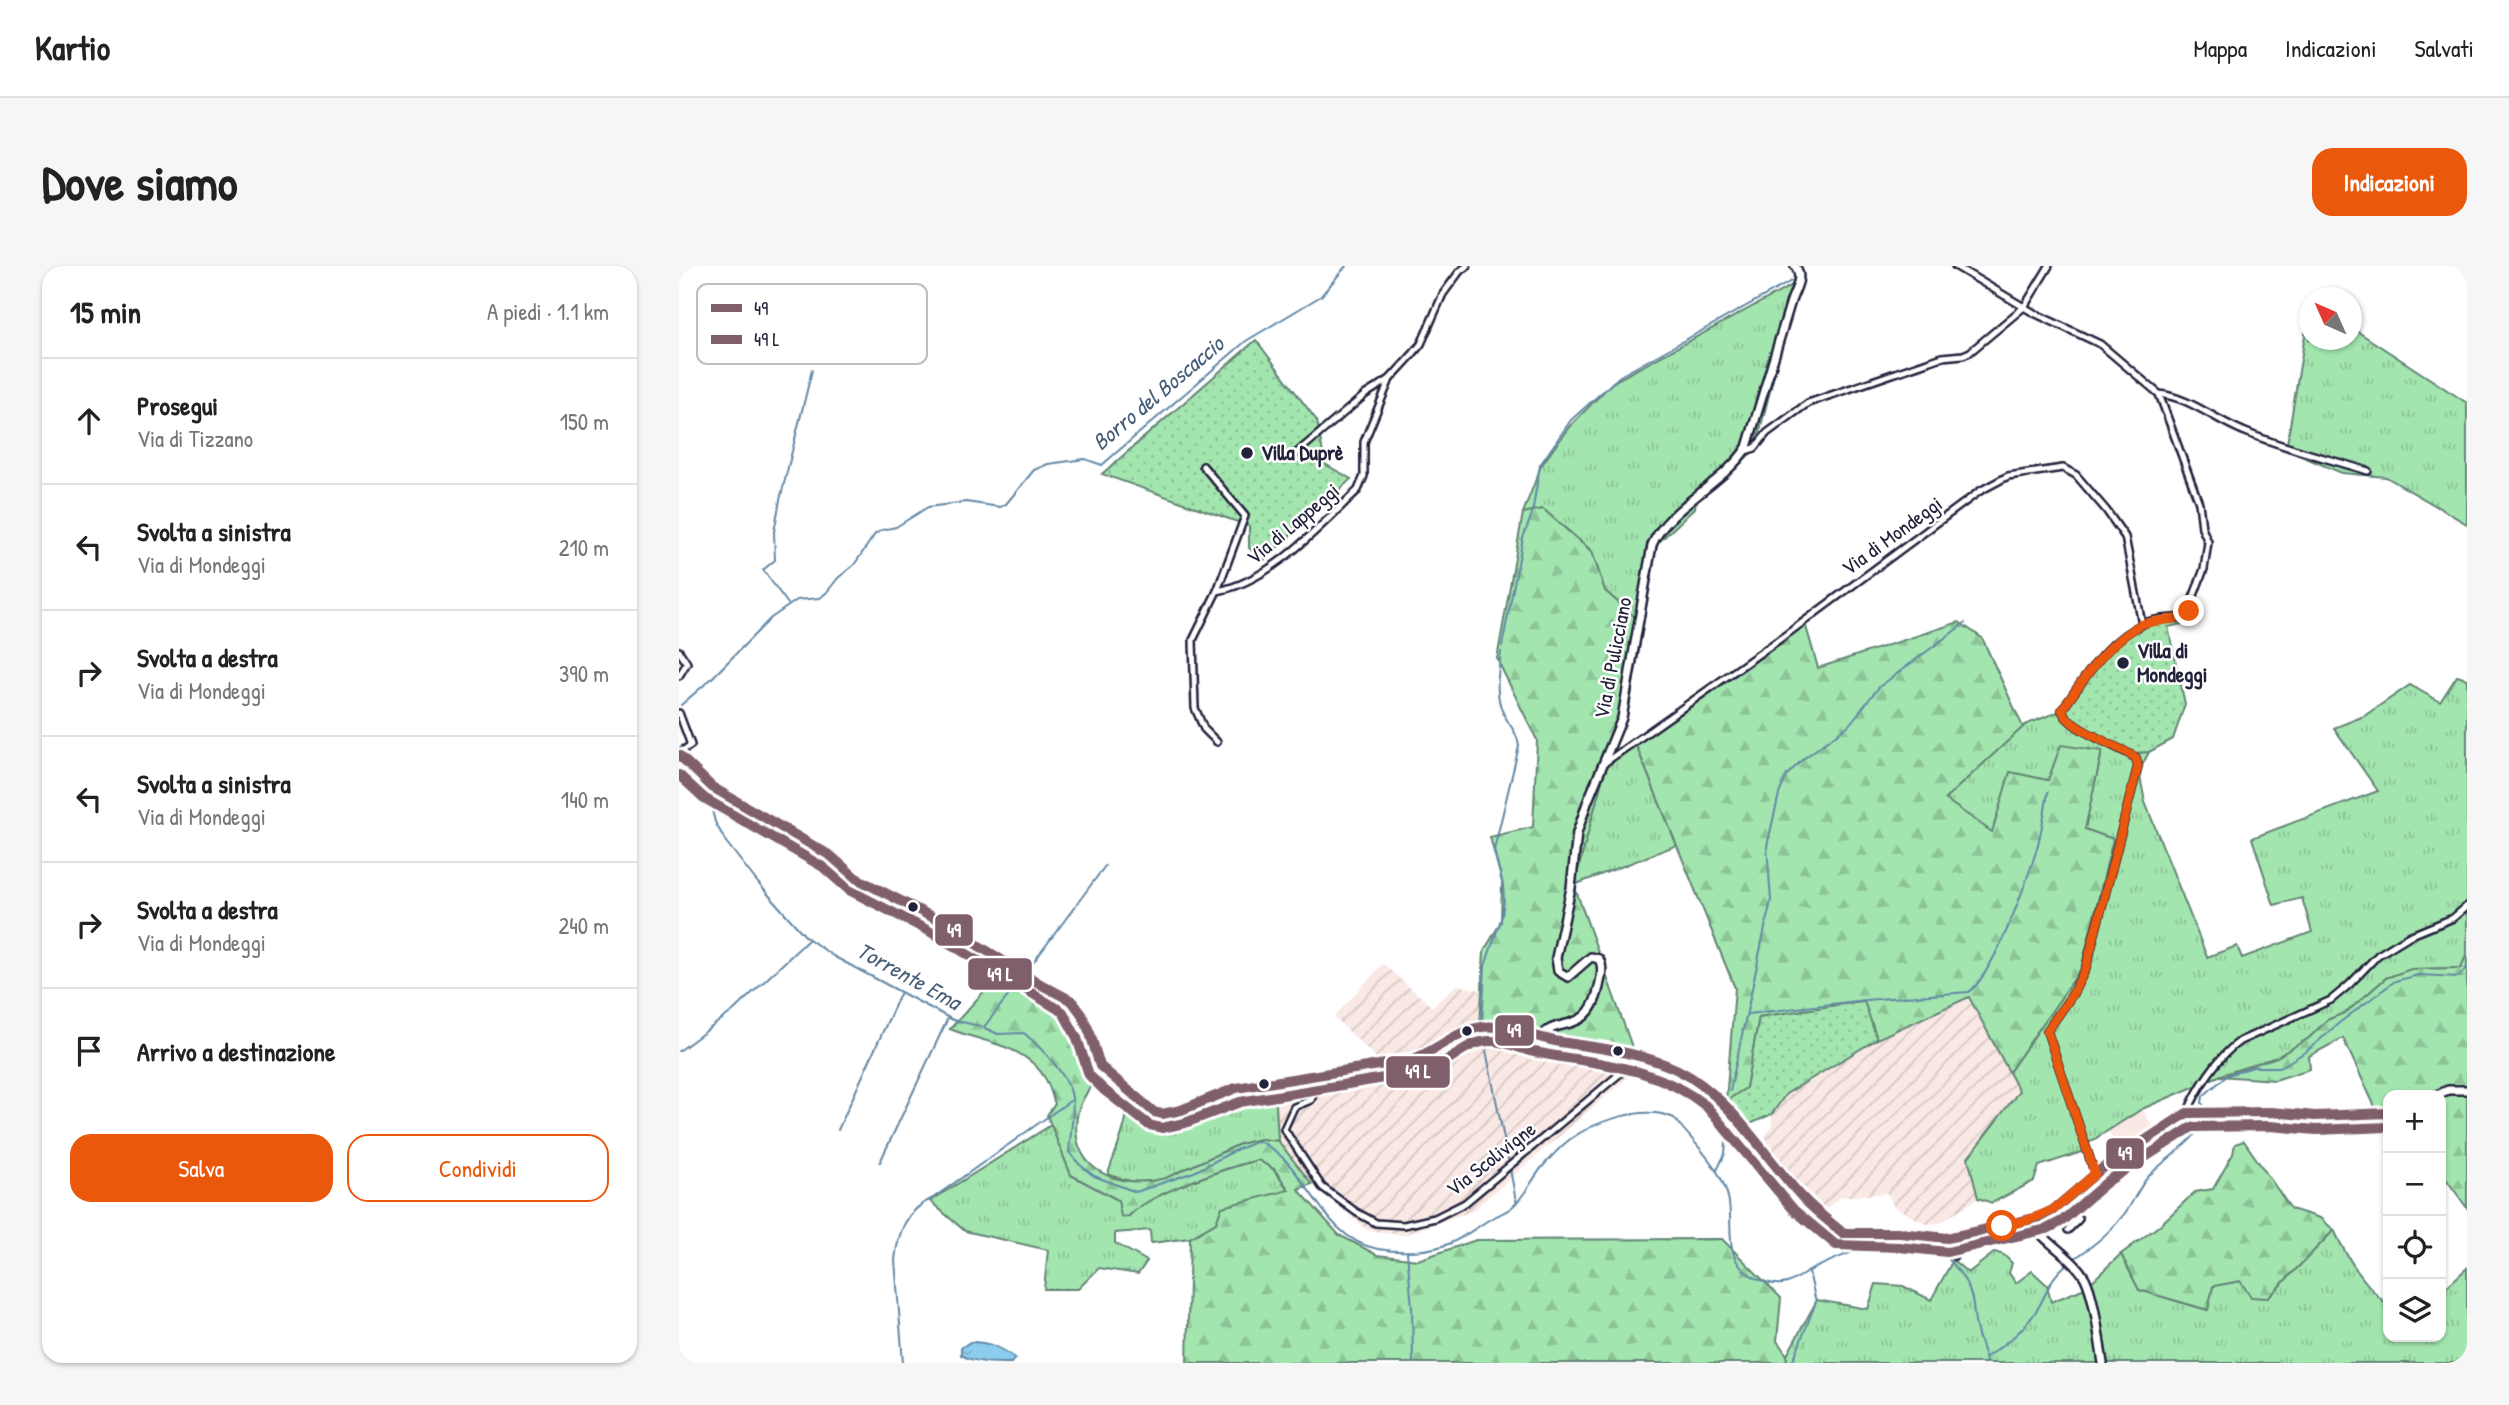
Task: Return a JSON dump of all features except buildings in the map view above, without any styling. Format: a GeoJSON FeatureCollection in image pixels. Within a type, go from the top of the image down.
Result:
{"type":"FeatureCollection","features":[{"type":"Feature","properties":{"kind":"main road","name":"Via di Pulicciano"},"geometry":{"type":"LineString","coordinates":[[1539,1039],[1544,1033],[1582,1017],[1590,1011],[1596,1000],[1602,971],[1599,959],[1591,957],[1568,977],[1560,974],[1556,963],[1571,888],[1577,833],[1618,730],[1625,703],[1653,541],[1663,528],[1745,451],[1800,278],[1795,266]]}},
{"type":"Feature","properties":{"kind":"main road"},"geometry":{"type":"LineString","coordinates":[[679,754],[712,787],[831,856],[874,890],[936,919],[1072,1001],[1090,1033],[1100,1066],[1154,1111],[1170,1113],[1227,1090],[1410,1060],[1429,1054],[1482,1027],[1636,1055],[1701,1082],[1804,1200],[1836,1229],[1843,1233],[1900,1233],[1939,1238],[2028,1220],[2053,1210],[2095,1174],[2187,1113],[2271,1112],[2315,1116],[2383,1113]]}},
{"type":"Feature","properties":{"kind":"main road"},"geometry":{"type":"LineString","coordinates":[[2446,1091],[2467,1090]]}},
{"type":"Feature","properties":{"kind":"main road"},"geometry":{"type":"LineString","coordinates":[[2028,1220],[2036,1232],[2084,1276],[2089,1289],[2103,1363]]}},
{"type":"Feature","properties":{"kind":"street","name":"Via di Lappeggi"},"geometry":{"type":"LineString","coordinates":[[1293,456],[1366,394],[1390,379],[1421,344],[1443,293],[1467,266]]}},
{"type":"Feature","properties":{"kind":"street"},"geometry":{"type":"LineString","coordinates":[[1955,266],[2034,313],[2100,344],[2158,394],[2193,405],[2225,424],[2267,441],[2368,471]]}},
{"type":"Feature","properties":{"kind":"street"},"geometry":{"type":"LineString","coordinates":[[1745,451],[1755,448],[1767,433],[1808,403],[1942,357],[1963,355],[2024,307],[2049,266]]}},
{"type":"Feature","properties":{"kind":"street"},"geometry":{"type":"LineString","coordinates":[[2015,302],[2023,301],[2032,295]]}},
{"type":"Feature","properties":{"kind":"street"},"geometry":{"type":"LineString","coordinates":[[2013,318],[2034,313]]}},
{"type":"Feature","properties":{"kind":"street","name":"Via di Lappeggi"},"geometry":{"type":"LineString","coordinates":[[1217,592],[1234,588],[1271,568],[1358,490],[1364,476],[1364,442],[1390,379]]}},
{"type":"Feature","properties":{"kind":"street"},"geometry":{"type":"LineString","coordinates":[[2095,1174],[2047,1031],[2072,995],[2086,968],[2138,766],[2136,758],[2076,725],[2062,710],[2099,658],[2120,638],[2148,621],[2183,617],[2187,614],[2207,553],[2208,542],[2202,528],[2199,503],[2158,394]]}},
{"type":"Feature","properties":{"kind":"street","name":"Via di Lappeggi"},"geometry":{"type":"LineString","coordinates":[[1203,466],[1245,516],[1217,592],[1193,640],[1195,708],[1204,729],[1217,742]]}},
{"type":"Feature","properties":{"kind":"street","name":"Via di Mondeggi"},"geometry":{"type":"LineString","coordinates":[[1603,764],[1787,634],[1980,491],[2008,476],[2063,468],[2076,475],[2125,537],[2142,624]]}},
{"type":"Feature","properties":{"kind":"street"},"geometry":{"type":"LineString","coordinates":[[679,652],[687,663],[685,671],[679,677]]}},
{"type":"Feature","properties":{"kind":"street"},"geometry":{"type":"LineString","coordinates":[[679,713],[691,745],[679,754]]}},
{"type":"Feature","properties":{"kind":"street"},"geometry":{"type":"LineString","coordinates":[[2187,1113],[2200,1089],[2230,1047],[2331,1000],[2378,955],[2409,936],[2453,918],[2467,906]]}},
{"type":"Feature","properties":{"kind":"street","name":"Via Scolivigne"},"geometry":{"type":"LineString","coordinates":[[1307,1075],[1315,1091],[1311,1100],[1293,1107],[1284,1129],[1296,1150],[1322,1187],[1356,1212],[1376,1223],[1404,1225],[1435,1218],[1465,1203],[1635,1061],[1636,1055]]}},
{"type":"Feature","properties":{"kind":"street"},"geometry":{"type":"LineString","coordinates":[[2061,1203],[2079,1219],[2068,1230]]}},
{"type":"Feature","properties":{"kind":"street"},"geometry":{"type":"LineString","coordinates":[[1939,1238],[1953,1253],[1977,1244],[1984,1246],[2036,1232]]}},
{"type":"Feature","properties":{"kind":"shaded area"},"geometry":{"type":"Polygon","coordinates":[[[1383,964],[1432,1007],[1457,985],[1480,990],[1480,1025],[1632,1047],[1634,1072],[1472,1211],[1403,1235],[1367,1230],[1312,1184],[1278,1141],[1275,1086],[1388,1069],[1334,1017],[1383,964]]]}},
{"type":"Feature","properties":{"kind":"shaded area"},"geometry":{"type":"Polygon","coordinates":[[[1969,996],[2019,1091],[1968,1158],[1978,1198],[1940,1223],[1927,1224],[1894,1207],[1887,1193],[1840,1197],[1826,1209],[1778,1161],[1765,1136],[1772,1127],[1772,1114],[1786,1094],[1877,1039],[1969,996]]]}},
{"type":"Feature","properties":{"kind":"shaded area"},"geometry":{"type":"Polygon","coordinates":[[[2142,1109],[2155,1130],[2122,1153],[2108,1131],[2142,1109]]]}},
{"type":"Feature","properties":{"kind":"green space"},"geometry":{"type":"Polygon","coordinates":[[[1800,281],[1755,450],[1696,501],[1695,508],[1657,544],[1643,624],[1605,591],[1592,551],[1543,509],[1523,513],[1541,466],[1569,427],[1613,382],[1800,281]]]}},
{"type":"Feature","properties":{"kind":"green space"},"geometry":{"type":"Polygon","coordinates":[[[2362,335],[2467,403],[2467,524],[2386,477],[2342,473],[2286,450],[2303,350],[2362,350],[2362,335]]]}},
{"type":"Feature","properties":{"kind":"green space"},"geometry":{"type":"Polygon","coordinates":[[[1256,340],[1317,421],[1325,464],[1351,479],[1264,560],[1249,548],[1249,526],[1102,474],[1256,340]]]}},
{"type":"Feature","properties":{"kind":"green space"},"geometry":{"type":"Polygon","coordinates":[[[1543,509],[1592,552],[1605,591],[1643,624],[1630,703],[1606,766],[1574,885],[1632,1047],[1480,1025],[1484,951],[1501,922],[1502,882],[1490,837],[1533,827],[1537,740],[1497,659],[1523,513],[1543,509]]]}},
{"type":"Feature","properties":{"kind":"green space"},"geometry":{"type":"Polygon","coordinates":[[[2188,618],[2187,623],[2168,627],[2185,704],[2173,739],[2149,752],[2132,753],[2067,717],[2064,709],[2108,650],[2144,625],[2188,618]]]}},
{"type":"Feature","properties":{"kind":"green space"},"geometry":{"type":"Polygon","coordinates":[[[1959,622],[1982,638],[2023,727],[1945,799],[1992,832],[2010,772],[2048,780],[2061,745],[2102,751],[2085,829],[2113,839],[2081,969],[2009,1072],[1969,997],[1877,1039],[1864,1002],[1759,1017],[1746,1088],[1726,1101],[1735,988],[1636,745],[1805,623],[1818,668],[1959,622]]]}},
{"type":"Feature","properties":{"kind":"green space"},"geometry":{"type":"Polygon","coordinates":[[[2457,676],[2467,679],[2467,953],[2461,968],[2414,969],[2386,978],[2347,1012],[2327,1020],[2309,1038],[2277,1057],[2219,1076],[2142,1109],[2087,1144],[2082,1152],[2039,1166],[2034,1181],[1992,1203],[1978,1198],[1968,1158],[2019,1091],[2009,1072],[2081,969],[2113,839],[2084,830],[2102,752],[2048,780],[1992,833],[1944,799],[2025,725],[2060,711],[2063,716],[2064,709],[2132,753],[2149,752],[2139,771],[2145,802],[2207,957],[2237,946],[2242,958],[2312,932],[2302,898],[2274,905],[2252,838],[2378,791],[2334,728],[2364,716],[2410,685],[2440,702],[2457,676]]]}},
{"type":"Feature","properties":{"kind":"green space"},"geometry":{"type":"Polygon","coordinates":[[[1636,745],[1677,845],[1574,885],[1606,765],[1636,745]]]}},
{"type":"Feature","properties":{"kind":"green space"},"geometry":{"type":"Polygon","coordinates":[[[2467,953],[2467,1208],[2446,1179],[2446,1090],[2383,1090],[2383,1112],[2377,1111],[2343,1038],[2309,1056],[2310,1069],[2275,1080],[2219,1076],[2277,1057],[2309,1038],[2327,1020],[2347,1012],[2386,978],[2411,969],[2461,968],[2467,953]]]}},
{"type":"Feature","properties":{"kind":"green space"},"geometry":{"type":"Polygon","coordinates":[[[1006,967],[1072,1007],[1081,1020],[1099,1072],[1078,1111],[1077,1136],[1081,1151],[1090,1164],[1102,1173],[1132,1181],[1166,1178],[1240,1144],[1260,1139],[1278,1141],[1312,1184],[1298,1189],[1339,1235],[1377,1255],[1418,1260],[1476,1240],[1722,1239],[1781,1298],[1777,1341],[1787,1355],[1786,1363],[1187,1363],[1190,1238],[1216,1223],[1222,1207],[1289,1190],[1274,1169],[1258,1160],[1189,1182],[1153,1199],[1129,1216],[1121,1217],[1118,1200],[1071,1175],[1047,1115],[1055,1104],[1047,1081],[1037,1067],[1015,1051],[950,1029],[1006,967]]]}},
{"type":"Feature","properties":{"kind":"green space"},"geometry":{"type":"Polygon","coordinates":[[[1864,1001],[1877,1039],[1786,1094],[1772,1114],[1746,1126],[1726,1101],[1746,1088],[1759,1017],[1864,1001]]]}},
{"type":"Feature","properties":{"kind":"green space"},"geometry":{"type":"Polygon","coordinates":[[[1275,1086],[1278,1141],[1260,1139],[1240,1144],[1158,1180],[1136,1182],[1108,1174],[1125,1123],[1125,1094],[1151,1112],[1172,1115],[1241,1091],[1275,1086]]]}},
{"type":"Feature","properties":{"kind":"green space"},"geometry":{"type":"Polygon","coordinates":[[[1051,1125],[1071,1175],[1118,1200],[1129,1216],[1139,1207],[1170,1190],[1258,1160],[1273,1169],[1289,1191],[1222,1207],[1216,1223],[1190,1238],[1151,1243],[1150,1230],[1115,1233],[1115,1243],[1147,1261],[1138,1274],[1099,1268],[1078,1289],[1044,1289],[1048,1250],[965,1231],[930,1201],[1051,1125]]]}},
{"type":"Feature","properties":{"kind":"green space"},"geometry":{"type":"Polygon","coordinates":[[[2244,1141],[2291,1209],[2320,1218],[2334,1230],[2268,1298],[2251,1297],[2240,1281],[2213,1286],[2208,1310],[2139,1290],[2121,1254],[2160,1225],[2195,1192],[2213,1189],[2233,1154],[2235,1144],[2244,1141]]]}},
{"type":"Feature","properties":{"kind":"green space"},"geometry":{"type":"Polygon","coordinates":[[[2334,1230],[2357,1271],[2383,1301],[2383,1342],[2446,1342],[2446,1287],[2467,1268],[2467,1363],[1786,1363],[1787,1355],[1817,1300],[1868,1309],[1876,1284],[1903,1286],[1931,1300],[1953,1260],[1968,1273],[1995,1252],[2004,1255],[2012,1263],[2009,1273],[2016,1283],[2032,1271],[2047,1285],[2051,1302],[2085,1288],[2121,1254],[2139,1290],[2207,1310],[2213,1286],[2240,1281],[2268,1298],[2334,1230]]]}},
{"type":"Feature","properties":{"kind":"water"},"geometry":{"type":"Polygon","coordinates":[[[970,1342],[994,1346],[1015,1358],[1011,1363],[1005,1363],[966,1358],[961,1355],[961,1348],[970,1342]]]}},
{"type":"Feature","properties":{"kind":"waterway","name":"Borro del Boscaccio"},"geometry":{"type":"LineString","coordinates":[[681,705],[711,679],[771,618],[797,600],[820,598],[827,592],[838,578],[854,565],[875,534],[896,527],[928,507],[966,502],[1000,507],[1006,504],[1034,470],[1048,464],[1085,459],[1102,465],[1246,341],[1321,296],[1346,266]]}},
{"type":"Feature","properties":{"kind":"waterway"},"geometry":{"type":"LineString","coordinates":[[1502,646],[1523,538],[1532,514],[1540,465],[1571,420],[1620,376],[1795,279]]}},
{"type":"Feature","properties":{"kind":"waterway"},"geometry":{"type":"LineString","coordinates":[[788,604],[763,570],[775,560],[774,532],[780,500],[812,370]]}},
{"type":"Feature","properties":{"kind":"waterway"},"geometry":{"type":"LineString","coordinates":[[1730,1091],[1771,900],[1767,846],[1779,794],[1787,775],[1803,759],[1849,725],[1879,687],[1965,623]]}},
{"type":"Feature","properties":{"kind":"waterway"},"geometry":{"type":"LineString","coordinates":[[1482,1026],[1485,966],[1502,916],[1504,899],[1494,850],[1519,746],[1499,700],[1501,652]]}},
{"type":"Feature","properties":{"kind":"waterway","name":"Torrente Ema"},"geometry":{"type":"LineString","coordinates":[[679,775],[703,790],[709,798],[715,822],[726,842],[806,937],[833,956],[953,1020],[980,1026],[998,1034],[1024,1033],[1037,1045],[1069,1087],[1073,1110],[1069,1152],[1094,1176],[1136,1192],[1194,1172],[1258,1141],[1275,1151],[1289,1165],[1327,1215],[1341,1230],[1358,1242],[1378,1249],[1424,1250],[1451,1243],[1511,1208],[1549,1159],[1580,1133],[1620,1117],[1662,1114],[1674,1118],[1719,1175],[1730,1207],[1734,1256],[1746,1272],[1766,1282],[1782,1284],[1873,1245],[1906,1240],[1920,1241],[1942,1253],[1955,1266],[1968,1286],[1987,1363]]}},
{"type":"Feature","properties":{"kind":"waterway"},"geometry":{"type":"LineString","coordinates":[[1748,1014],[1865,1000],[1969,992],[1988,968],[2015,911],[2036,853],[2048,792]]}},
{"type":"Feature","properties":{"kind":"waterway"},"geometry":{"type":"LineString","coordinates":[[1027,971],[1105,866]]}},
{"type":"Feature","properties":{"kind":"waterway"},"geometry":{"type":"LineString","coordinates":[[679,1051],[733,1011],[808,940]]}},
{"type":"Feature","properties":{"kind":"waterway"},"geometry":{"type":"LineString","coordinates":[[2205,1108],[2202,1103],[2203,1096],[2228,1075],[2253,1067],[2281,1067],[2307,1051],[2395,981],[2418,975],[2459,977],[2467,967]]}},
{"type":"Feature","properties":{"kind":"waterway"},"geometry":{"type":"LineString","coordinates":[[984,1027],[1022,978]]}},
{"type":"Feature","properties":{"kind":"waterway"},"geometry":{"type":"LineString","coordinates":[[838,1130],[900,994]]}},
{"type":"Feature","properties":{"kind":"waterway"},"geometry":{"type":"LineString","coordinates":[[880,1162],[948,1018]]}},
{"type":"Feature","properties":{"kind":"waterway"},"geometry":{"type":"LineString","coordinates":[[1482,1031],[1509,1163]]}},
{"type":"Feature","properties":{"kind":"waterway"},"geometry":{"type":"LineString","coordinates":[[903,1363],[895,1260],[898,1240],[905,1223],[924,1203],[1070,1101]]}},
{"type":"Feature","properties":{"kind":"waterway"},"geometry":{"type":"LineString","coordinates":[[2072,1260],[2116,1224],[2148,1177],[2189,1141],[2201,1124],[2204,1114]]}},
{"type":"Feature","properties":{"kind":"waterway"},"geometry":{"type":"LineString","coordinates":[[1717,1170],[1725,1154],[1728,1117]]}},
{"type":"Feature","properties":{"kind":"waterway"},"geometry":{"type":"LineString","coordinates":[[1510,1169],[1516,1201]]}},
{"type":"Feature","properties":{"kind":"waterway"},"geometry":{"type":"LineString","coordinates":[[1407,1252],[1413,1363]]}},
{"type":"Feature","properties":{"kind":"waterway"},"geometry":{"type":"LineString","coordinates":[[1986,1357],[2027,1323],[2053,1279],[2068,1263]]}},
{"type":"Feature","properties":{"kind":"waterway"},"geometry":{"type":"LineString","coordinates":[[1792,1363],[1816,1302],[1809,1272]]}},
{"type":"Feature","properties":{"kind":"transit line","name":"49"},"geometry":{"type":"LineString","coordinates":[[679,755],[712,787],[831,856],[856,878],[936,919],[1072,1001],[1090,1033],[1100,1066],[1154,1112],[1162,1114],[1181,1110],[1236,1088],[1410,1060],[1472,1029],[1510,1029],[1560,1042],[1635,1055],[1678,1070],[1715,1095],[1746,1128],[1788,1182],[1843,1233],[1900,1233],[1947,1238],[2040,1217],[2053,1210],[2100,1170],[2187,1113],[2271,1112],[2315,1116],[2383,1113]]}},
{"type":"Feature","properties":{"kind":"transit line"},"geometry":{"type":"LineString","coordinates":[[679,775],[704,798],[823,867],[849,890],[929,931],[1063,1012],[1077,1038],[1089,1075],[1149,1125],[1162,1128],[1185,1123],[1240,1102],[1414,1073],[1444,1062],[1472,1045],[1495,1041],[1534,1052],[1624,1068],[1666,1082],[1686,1092],[1706,1106],[1794,1210],[1836,1245],[1947,1252],[2047,1229],[2062,1221],[2108,1181],[2192,1127],[2270,1126],[2316,1130],[2383,1127]]}},
{"type":"Feature","properties":{"kind":"place","name":"Villa Duprè"},"geometry":{"type":"Point","coordinates":[1247,453]}},
{"type":"Feature","properties":{"kind":"place","name":"Villa di Mondeggi"},"geometry":{"type":"Point","coordinates":[2123,663]}},
{"type":"Feature","properties":{"kind":"route"},"geometry":{"type":"LineString","coordinates":[[2002,1226],[2040,1217],[2053,1210],[2095,1174],[2047,1031],[2072,995],[2086,968],[2138,766],[2136,758],[2076,725],[2062,710],[2099,658],[2120,638],[2148,621],[2183,617],[2189,611]]}}]}
